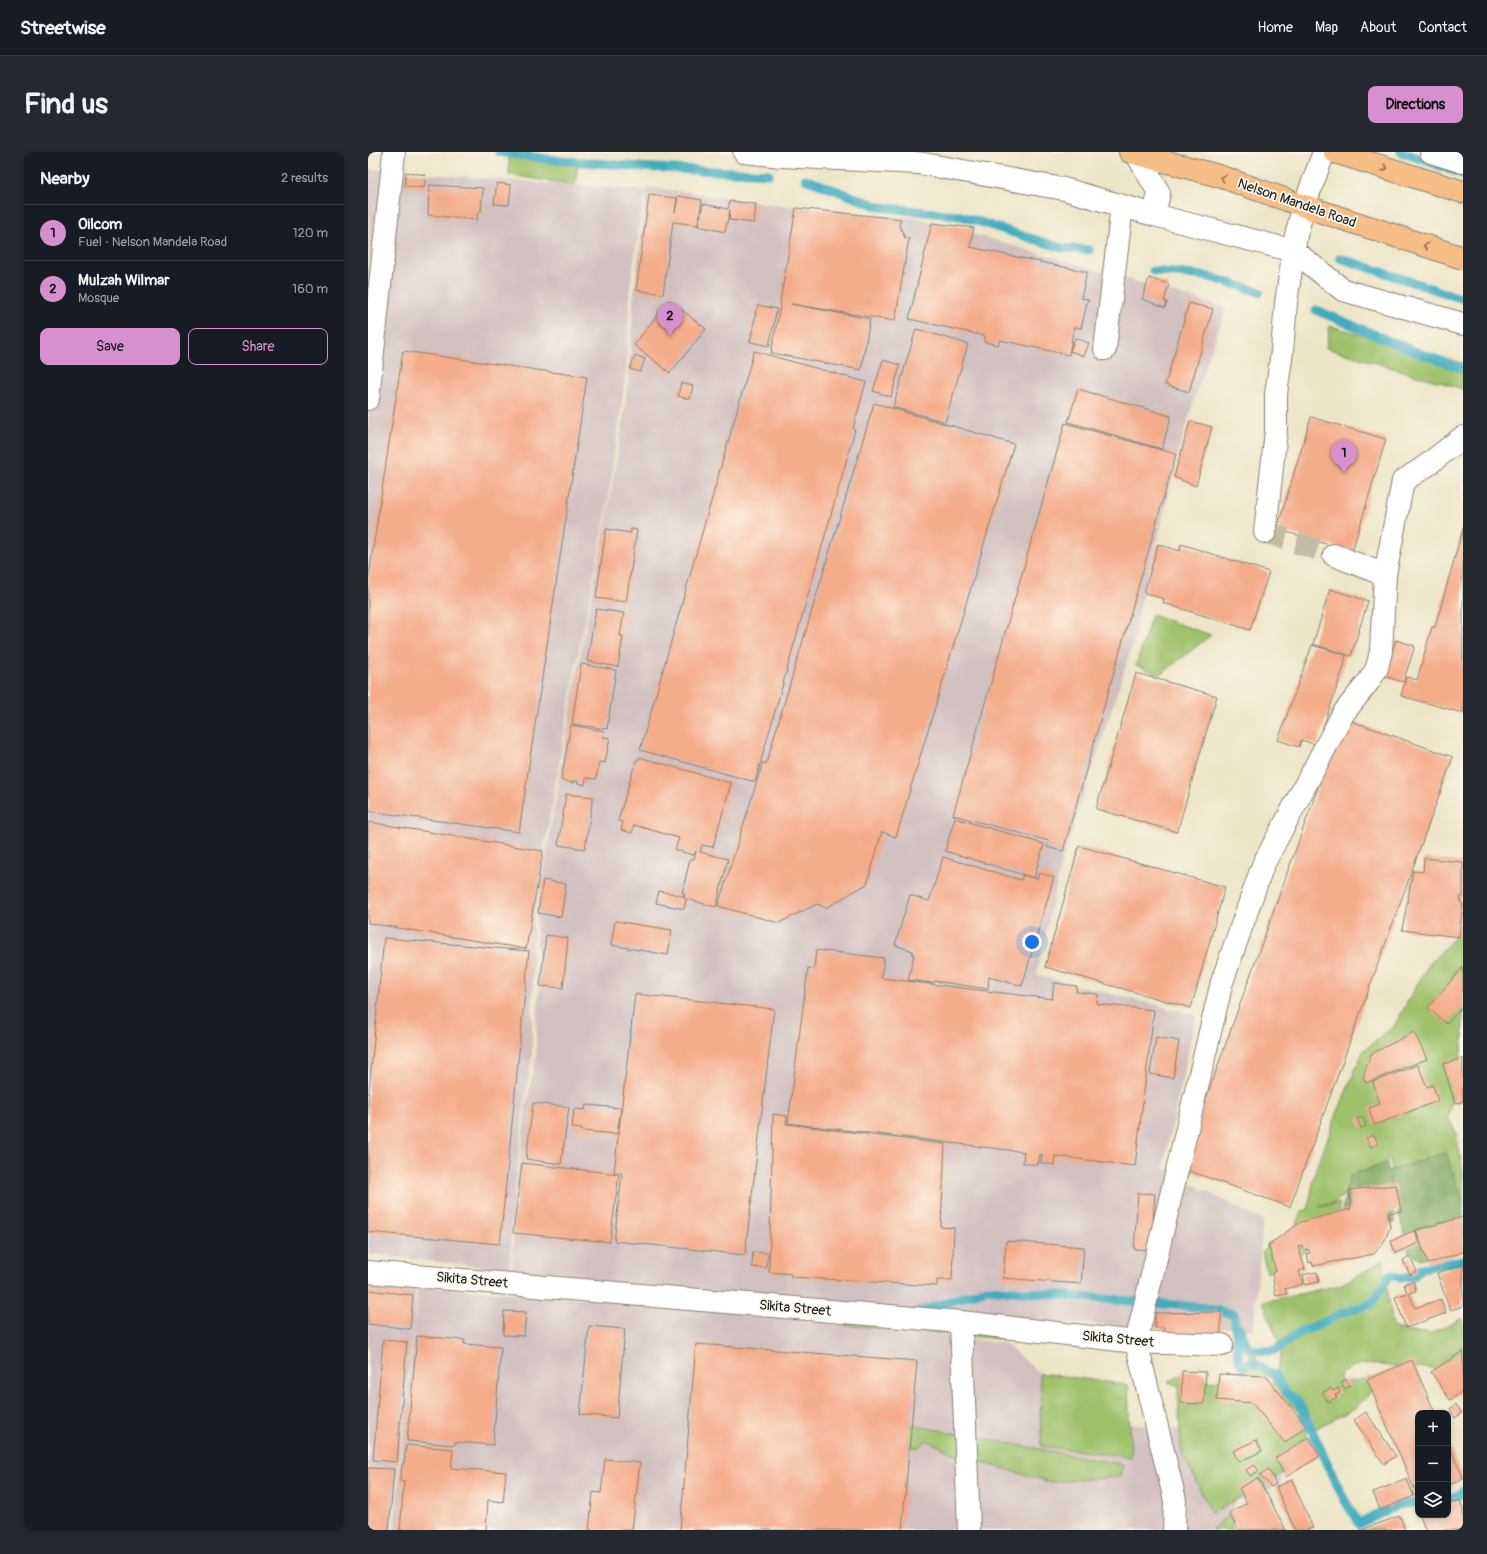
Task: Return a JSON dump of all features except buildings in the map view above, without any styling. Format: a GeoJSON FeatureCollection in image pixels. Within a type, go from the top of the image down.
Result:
{"type":"FeatureCollection","features":[{"type":"Feature","properties":{"kind":"main road"},"geometry":{"type":"LineString","coordinates":[[1335,152],[1463,192]]}},
{"type":"Feature","properties":{"kind":"main road","name":"Nelson Mandela Road"},"geometry":{"type":"LineString","coordinates":[[1133,153],[1219,176],[1304,206],[1463,258]]}},
{"type":"Feature","properties":{"kind":"street"},"geometry":{"type":"LineString","coordinates":[[368,399],[394,152]]}},
{"type":"Feature","properties":{"kind":"street"},"geometry":{"type":"LineString","coordinates":[[744,152],[918,163],[1064,189],[1154,215],[1294,251],[1343,290],[1463,324]]}},
{"type":"Feature","properties":{"kind":"street"},"geometry":{"type":"LineString","coordinates":[[1265,532],[1276,431],[1276,394],[1282,351],[1286,303],[1296,235],[1304,206],[1324,152]]}},
{"type":"Feature","properties":{"kind":"street"},"geometry":{"type":"LineString","coordinates":[[1431,152],[1463,162]]}},
{"type":"Feature","properties":{"kind":"street"},"geometry":{"type":"LineString","coordinates":[[1133,153],[1159,193],[1154,215]]}},
{"type":"Feature","properties":{"kind":"street"},"geometry":{"type":"LineString","coordinates":[[1105,349],[1122,206]]}},
{"type":"Feature","properties":{"kind":"street"},"geometry":{"type":"LineString","coordinates":[[1174,1530],[1175,1500],[1136,1342],[1222,982],[1263,865],[1343,714],[1369,681],[1376,668],[1381,652],[1385,575],[1403,481],[1426,466],[1463,437]]}},
{"type":"Feature","properties":{"kind":"street"},"geometry":{"type":"LineString","coordinates":[[1334,555],[1385,575]]}},
{"type":"Feature","properties":{"kind":"street","name":"Sikita Street"},"geometry":{"type":"LineString","coordinates":[[368,1272],[961,1322],[1136,1342],[1222,1345]]}},
{"type":"Feature","properties":{"kind":"street"},"geometry":{"type":"LineString","coordinates":[[961,1322],[969,1530]]}},
{"type":"Feature","properties":{"kind":"shaded area"},"geometry":{"type":"Polygon","coordinates":[[[368,169],[645,191],[630,285],[626,372],[606,515],[575,671],[533,917],[532,1057],[524,1106],[512,1215],[510,1270],[368,1254],[368,169]]]}},
{"type":"Feature","properties":{"kind":"shaded area"},"geometry":{"type":"Polygon","coordinates":[[[647,187],[778,205],[922,219],[1226,308],[1196,394],[1178,453],[1161,526],[1142,597],[1133,644],[1061,864],[1036,975],[1196,1015],[1163,1168],[1263,1221],[1253,1329],[944,1319],[512,1278],[514,1216],[526,1106],[536,1056],[536,1024],[539,994],[536,928],[537,909],[577,672],[607,516],[623,419],[628,382],[634,293],[647,187]]]}},
{"type":"Feature","properties":{"kind":"shaded area"},"geometry":{"type":"Polygon","coordinates":[[[368,1283],[415,1288],[415,1311],[391,1530],[368,1530],[368,1283]]]}},
{"type":"Feature","properties":{"kind":"shaded area"},"geometry":{"type":"Polygon","coordinates":[[[418,1286],[684,1306],[1004,1343],[1087,1413],[1165,1430],[1257,1424],[1283,1472],[1280,1484],[1247,1501],[1235,1499],[1226,1530],[394,1530],[418,1286]]]}},
{"type":"Feature","properties":{"kind":"green space"},"geometry":{"type":"Polygon","coordinates":[[[509,158],[578,162],[575,185],[509,175],[509,158]]]}},
{"type":"Feature","properties":{"kind":"green space"},"geometry":{"type":"Polygon","coordinates":[[[1330,326],[1463,363],[1463,389],[1326,348],[1330,326]]]}},
{"type":"Feature","properties":{"kind":"green space"},"geometry":{"type":"Polygon","coordinates":[[[1152,615],[1211,635],[1160,675],[1136,665],[1152,615]]]}},
{"type":"Feature","properties":{"kind":"green space"},"geometry":{"type":"Polygon","coordinates":[[[1463,929],[1463,1042],[1448,1117],[1456,1133],[1463,1172],[1463,1205],[1408,1220],[1389,1159],[1334,1203],[1318,1207],[1340,1203],[1332,1236],[1267,1273],[1262,1253],[1269,1242],[1286,1250],[1301,1211],[1308,1210],[1315,1172],[1363,1051],[1394,1026],[1429,964],[1463,929]]]}},
{"type":"Feature","properties":{"kind":"green space"},"geometry":{"type":"Polygon","coordinates":[[[1446,1152],[1463,1202],[1463,1247],[1420,1259],[1409,1252],[1389,1176],[1395,1222],[1337,1232],[1350,1175],[1387,1163],[1388,1171],[1446,1152]]]}},
{"type":"Feature","properties":{"kind":"green space"},"geometry":{"type":"Polygon","coordinates":[[[1383,1261],[1393,1328],[1430,1334],[1463,1318],[1463,1370],[1361,1364],[1340,1374],[1341,1383],[1387,1375],[1357,1407],[1311,1431],[1293,1405],[1271,1398],[1307,1430],[1303,1461],[1212,1514],[1181,1451],[1179,1386],[1168,1382],[1182,1375],[1211,1382],[1218,1380],[1270,1397],[1282,1350],[1263,1302],[1340,1285],[1383,1261]]]}},
{"type":"Feature","properties":{"kind":"green space"},"geometry":{"type":"Polygon","coordinates":[[[845,1320],[997,1330],[1002,1339],[846,1325],[845,1320]]]}},
{"type":"Feature","properties":{"kind":"green space"},"geometry":{"type":"Polygon","coordinates":[[[1253,1352],[1267,1378],[1240,1384],[1247,1359],[1253,1352]]]}},
{"type":"Feature","properties":{"kind":"green space"},"geometry":{"type":"Polygon","coordinates":[[[1040,1373],[1128,1385],[1131,1457],[1041,1446],[1040,1373]]]}},
{"type":"Feature","properties":{"kind":"green space"},"geometry":{"type":"Polygon","coordinates":[[[858,1415],[1124,1465],[1119,1477],[1050,1482],[956,1455],[927,1440],[919,1447],[903,1448],[858,1415]]]}},
{"type":"Feature","properties":{"kind":"green space"},"geometry":{"type":"Polygon","coordinates":[[[1233,1511],[1232,1530],[1211,1530],[1233,1511]]]}},
{"type":"Feature","properties":{"kind":"waterway"},"geometry":{"type":"LineString","coordinates":[[499,152],[562,161],[769,174]]}},
{"type":"Feature","properties":{"kind":"waterway"},"geometry":{"type":"LineString","coordinates":[[1401,152],[1463,174]]}},
{"type":"Feature","properties":{"kind":"waterway"},"geometry":{"type":"LineString","coordinates":[[805,179],[880,207],[961,216],[1062,248],[1089,250]]}},
{"type":"Feature","properties":{"kind":"waterway"},"geometry":{"type":"LineString","coordinates":[[1340,258],[1463,299]]}},
{"type":"Feature","properties":{"kind":"waterway"},"geometry":{"type":"LineString","coordinates":[[1153,271],[1206,276],[1260,292]]}},
{"type":"Feature","properties":{"kind":"waterway"},"geometry":{"type":"LineString","coordinates":[[1316,310],[1416,352],[1463,369]]}},
{"type":"Feature","properties":{"kind":"waterway"},"geometry":{"type":"LineString","coordinates":[[1239,1327],[1248,1349],[1263,1351],[1275,1350],[1299,1333],[1342,1313],[1371,1304],[1391,1274],[1400,1278],[1414,1276],[1422,1268],[1463,1260]]}},
{"type":"Feature","properties":{"kind":"waterway"},"geometry":{"type":"LineString","coordinates":[[919,1312],[987,1289],[1199,1307],[1234,1314],[1239,1360],[1243,1367],[1251,1362],[1275,1375],[1285,1392],[1298,1401],[1344,1499],[1359,1524],[1398,1505],[1415,1503]]}},
{"type":"Feature","properties":{"kind":"waterway"},"geometry":{"type":"LineString","coordinates":[[1451,1498],[1462,1494],[1463,1491]]}},
{"type":"Feature","properties":{"kind":"tunnel"},"geometry":{"type":"LineString","coordinates":[[1265,532],[1334,555]]}},
{"type":"Feature","properties":{"kind":"place","name":"Mulzah Wilmar"},"geometry":{"type":"Point","coordinates":[670,336]}},
{"type":"Feature","properties":{"kind":"place","name":"Oilcom"},"geometry":{"type":"Point","coordinates":[1344,473]}}]}
